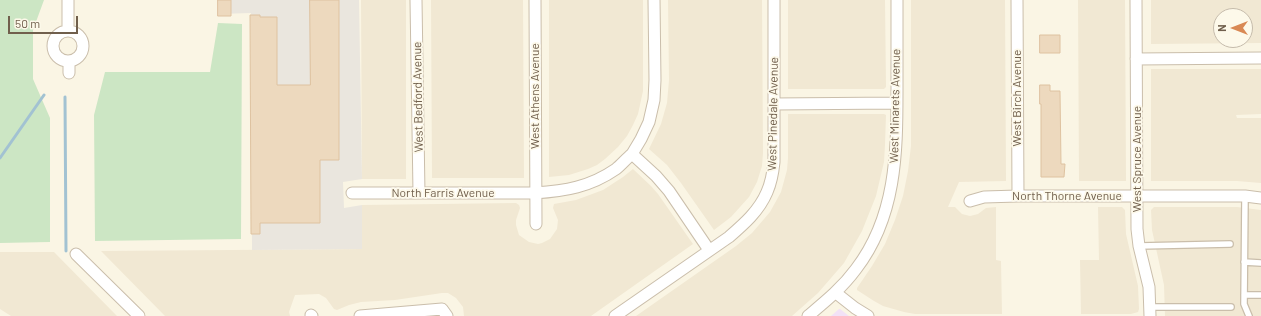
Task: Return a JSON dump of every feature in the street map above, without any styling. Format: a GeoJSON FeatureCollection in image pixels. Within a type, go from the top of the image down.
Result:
{"type":"FeatureCollection","features":[{"type":"Feature","properties":{"kind":"street"},"geometry":{"type":"LineString","coordinates":[[68,0],[68,30]]}},
{"type":"Feature","properties":{"kind":"street","name":"West Bedford Avenue"},"geometry":{"type":"LineString","coordinates":[[416,0],[418,193]]}},
{"type":"Feature","properties":{"kind":"street","name":"West Athens Avenue"},"geometry":{"type":"LineString","coordinates":[[535,0],[535,193]]}},
{"type":"Feature","properties":{"kind":"street","name":"North Farris Avenue"},"geometry":{"type":"LineString","coordinates":[[352,193],[535,193],[563,191],[601,179],[617,168],[632,154],[649,122],[654,100],[655,80],[654,0]]}},
{"type":"Feature","properties":{"kind":"street","name":"West Pinedale Avenue"},"geometry":{"type":"LineString","coordinates":[[709,250],[746,223],[758,208],[767,193],[772,177],[774,162],[774,0]]}},
{"type":"Feature","properties":{"kind":"street","name":"West Minarets Avenue"},"geometry":{"type":"LineString","coordinates":[[808,316],[836,293],[857,268],[869,248],[886,209],[893,183],[896,157],[897,0]]}},
{"type":"Feature","properties":{"kind":"street","name":"West Birch Avenue"},"geometry":{"type":"LineString","coordinates":[[1017,0],[1018,196]]}},
{"type":"Feature","properties":{"kind":"street","name":"West Spruce Avenue"},"geometry":{"type":"LineString","coordinates":[[1136,0],[1137,229],[1139,246],[1149,287],[1150,312]]}},
{"type":"Feature","properties":{"kind":"street"},"geometry":{"type":"LineString","coordinates":[[68,30],[80,35],[84,42],[81,55],[78,58],[69,61],[62,60],[58,57],[53,46],[53,42],[57,35],[68,30]]}},
{"type":"Feature","properties":{"kind":"street"},"geometry":{"type":"LineString","coordinates":[[1136,59],[1261,58]]}},
{"type":"Feature","properties":{"kind":"street"},"geometry":{"type":"LineString","coordinates":[[69,61],[69,73]]}},
{"type":"Feature","properties":{"kind":"street"},"geometry":{"type":"LineString","coordinates":[[774,104],[897,102]]}},
{"type":"Feature","properties":{"kind":"street"},"geometry":{"type":"LineString","coordinates":[[615,316],[709,250],[669,191],[656,176],[632,154]]}},
{"type":"Feature","properties":{"kind":"street"},"geometry":{"type":"LineString","coordinates":[[535,193],[536,224]]}},
{"type":"Feature","properties":{"kind":"street","name":"North Thorne Avenue"},"geometry":{"type":"LineString","coordinates":[[970,201],[984,197],[1018,196],[1245,196],[1261,198]]}},
{"type":"Feature","properties":{"kind":"street"},"geometry":{"type":"LineString","coordinates":[[76,254],[139,316]]}},
{"type":"Feature","properties":{"kind":"street"},"geometry":{"type":"LineString","coordinates":[[836,293],[868,316]]}},
{"type":"Feature","properties":{"kind":"street"},"geometry":{"type":"LineString","coordinates":[[360,316],[444,312]]}},
{"type":"Feature","properties":{"kind":"lane"},"geometry":{"type":"LineString","coordinates":[[1245,196],[1244,304],[1250,316]]}},
{"type":"Feature","properties":{"kind":"lane"},"geometry":{"type":"LineString","coordinates":[[1139,246],[1230,244]]}},
{"type":"Feature","properties":{"kind":"lane"},"geometry":{"type":"LineString","coordinates":[[1244,262],[1261,263]]}},
{"type":"Feature","properties":{"kind":"lane"},"geometry":{"type":"LineString","coordinates":[[1244,295],[1261,295]]}},
{"type":"Feature","properties":{"kind":"lane"},"geometry":{"type":"LineString","coordinates":[[1150,312],[1231,307]]}},
{"type":"Feature","properties":{"kind":"shaded area"},"geometry":{"type":"Polygon","coordinates":[[[219,0],[359,0],[362,179],[343,182],[344,208],[362,205],[362,249],[252,250],[251,13],[219,14],[219,0]]]}},
{"type":"Feature","properties":{"kind":"shaded area"},"geometry":{"type":"Polygon","coordinates":[[[361,0],[406,0],[406,179],[362,179],[361,0]]]}},
{"type":"Feature","properties":{"kind":"shaded area"},"geometry":{"type":"Polygon","coordinates":[[[431,0],[523,0],[524,178],[432,178],[431,0]]]}},
{"type":"Feature","properties":{"kind":"shaded area"},"geometry":{"type":"Polygon","coordinates":[[[549,0],[643,0],[643,91],[638,114],[627,136],[605,159],[588,169],[569,175],[549,177],[549,0]]]}},
{"type":"Feature","properties":{"kind":"shaded area"},"geometry":{"type":"Polygon","coordinates":[[[668,0],[762,0],[762,166],[757,182],[749,197],[731,217],[714,230],[667,165],[649,149],[661,124],[667,103],[669,80],[668,0]]]}},
{"type":"Feature","properties":{"kind":"shaded area"},"geometry":{"type":"Polygon","coordinates":[[[788,0],[885,0],[886,87],[884,89],[788,89],[788,0]]]}},
{"type":"Feature","properties":{"kind":"shaded area"},"geometry":{"type":"Polygon","coordinates":[[[911,0],[1005,0],[1006,181],[959,182],[948,207],[955,207],[962,214],[970,216],[978,214],[986,208],[996,207],[996,260],[1001,261],[1002,314],[915,314],[883,306],[857,290],[885,244],[903,196],[908,171],[911,146],[911,0]]]}},
{"type":"Feature","properties":{"kind":"shaded area"},"geometry":{"type":"Polygon","coordinates":[[[1078,0],[1125,0],[1126,181],[1079,181],[1078,0]]]}},
{"type":"Feature","properties":{"kind":"shaded area"},"geometry":{"type":"Polygon","coordinates":[[[1151,0],[1261,0],[1261,43],[1253,43],[1253,8],[1213,8],[1213,43],[1151,44],[1151,0]]]}},
{"type":"Feature","properties":{"kind":"shaded area"},"geometry":{"type":"Polygon","coordinates":[[[1151,69],[1261,69],[1261,114],[1236,115],[1237,118],[1261,118],[1261,183],[1237,181],[1151,181],[1151,69]]]}},
{"type":"Feature","properties":{"kind":"shaded area"},"geometry":{"type":"Polygon","coordinates":[[[788,114],[886,115],[884,162],[876,196],[862,231],[844,263],[818,293],[792,316],[636,316],[736,246],[752,233],[770,212],[781,192],[787,170],[788,114]]]}},
{"type":"Feature","properties":{"kind":"shaded area"},"geometry":{"type":"Polygon","coordinates":[[[633,169],[658,194],[693,244],[591,316],[464,316],[463,307],[456,298],[448,293],[442,293],[395,300],[361,302],[337,310],[334,309],[326,298],[319,294],[295,295],[289,312],[290,316],[165,316],[101,251],[362,249],[362,205],[516,203],[520,208],[516,220],[519,235],[529,242],[538,244],[550,239],[557,229],[558,220],[553,208],[554,204],[576,200],[603,190],[633,169]]]}},
{"type":"Feature","properties":{"kind":"shaded area"},"geometry":{"type":"Polygon","coordinates":[[[1098,207],[1122,207],[1125,210],[1126,234],[1138,286],[1138,312],[1131,314],[1081,314],[1080,260],[1099,260],[1098,207]]]}},
{"type":"Feature","properties":{"kind":"shaded area"},"geometry":{"type":"Polygon","coordinates":[[[1154,207],[1237,207],[1261,210],[1261,316],[1165,316],[1164,285],[1152,230],[1151,210],[1154,207]]]}},
{"type":"Feature","properties":{"kind":"shaded area"},"geometry":{"type":"Polygon","coordinates":[[[0,252],[54,252],[117,316],[11,316],[0,309],[0,252]]]}},
{"type":"Feature","properties":{"kind":"shaded area"},"geometry":{"type":"Polygon","coordinates":[[[840,309],[849,316],[831,316],[840,309]]]}},
{"type":"Feature","properties":{"kind":"green space"},"geometry":{"type":"Polygon","coordinates":[[[0,0],[44,0],[33,30],[33,79],[50,118],[50,242],[0,243],[0,0]]]}},
{"type":"Feature","properties":{"kind":"green space"},"geometry":{"type":"Polygon","coordinates":[[[218,23],[242,24],[241,239],[95,241],[94,115],[105,72],[210,72],[218,23]]]}},
{"type":"Feature","properties":{"kind":"building"},"geometry":{"type":"Polygon","coordinates":[[[218,0],[231,0],[231,16],[218,16],[218,0]]]}},
{"type":"Feature","properties":{"kind":"building"},"geometry":{"type":"Polygon","coordinates":[[[310,0],[339,0],[339,160],[320,160],[320,223],[260,223],[260,234],[251,234],[250,15],[260,15],[260,17],[277,17],[277,85],[310,85],[310,0]]]}},
{"type":"Feature","properties":{"kind":"building"},"geometry":{"type":"Polygon","coordinates":[[[1040,35],[1060,35],[1060,53],[1040,53],[1040,35]]]}},
{"type":"Feature","properties":{"kind":"building"},"geometry":{"type":"Polygon","coordinates":[[[1040,85],[1050,85],[1050,91],[1060,91],[1061,164],[1065,164],[1064,177],[1041,177],[1040,85]]]}},
{"type":"Feature","properties":{"kind":"waterway"},"geometry":{"type":"LineString","coordinates":[[0,158],[44,95]]}},
{"type":"Feature","properties":{"kind":"waterway"},"geometry":{"type":"LineString","coordinates":[[65,97],[66,251]]}}]}
